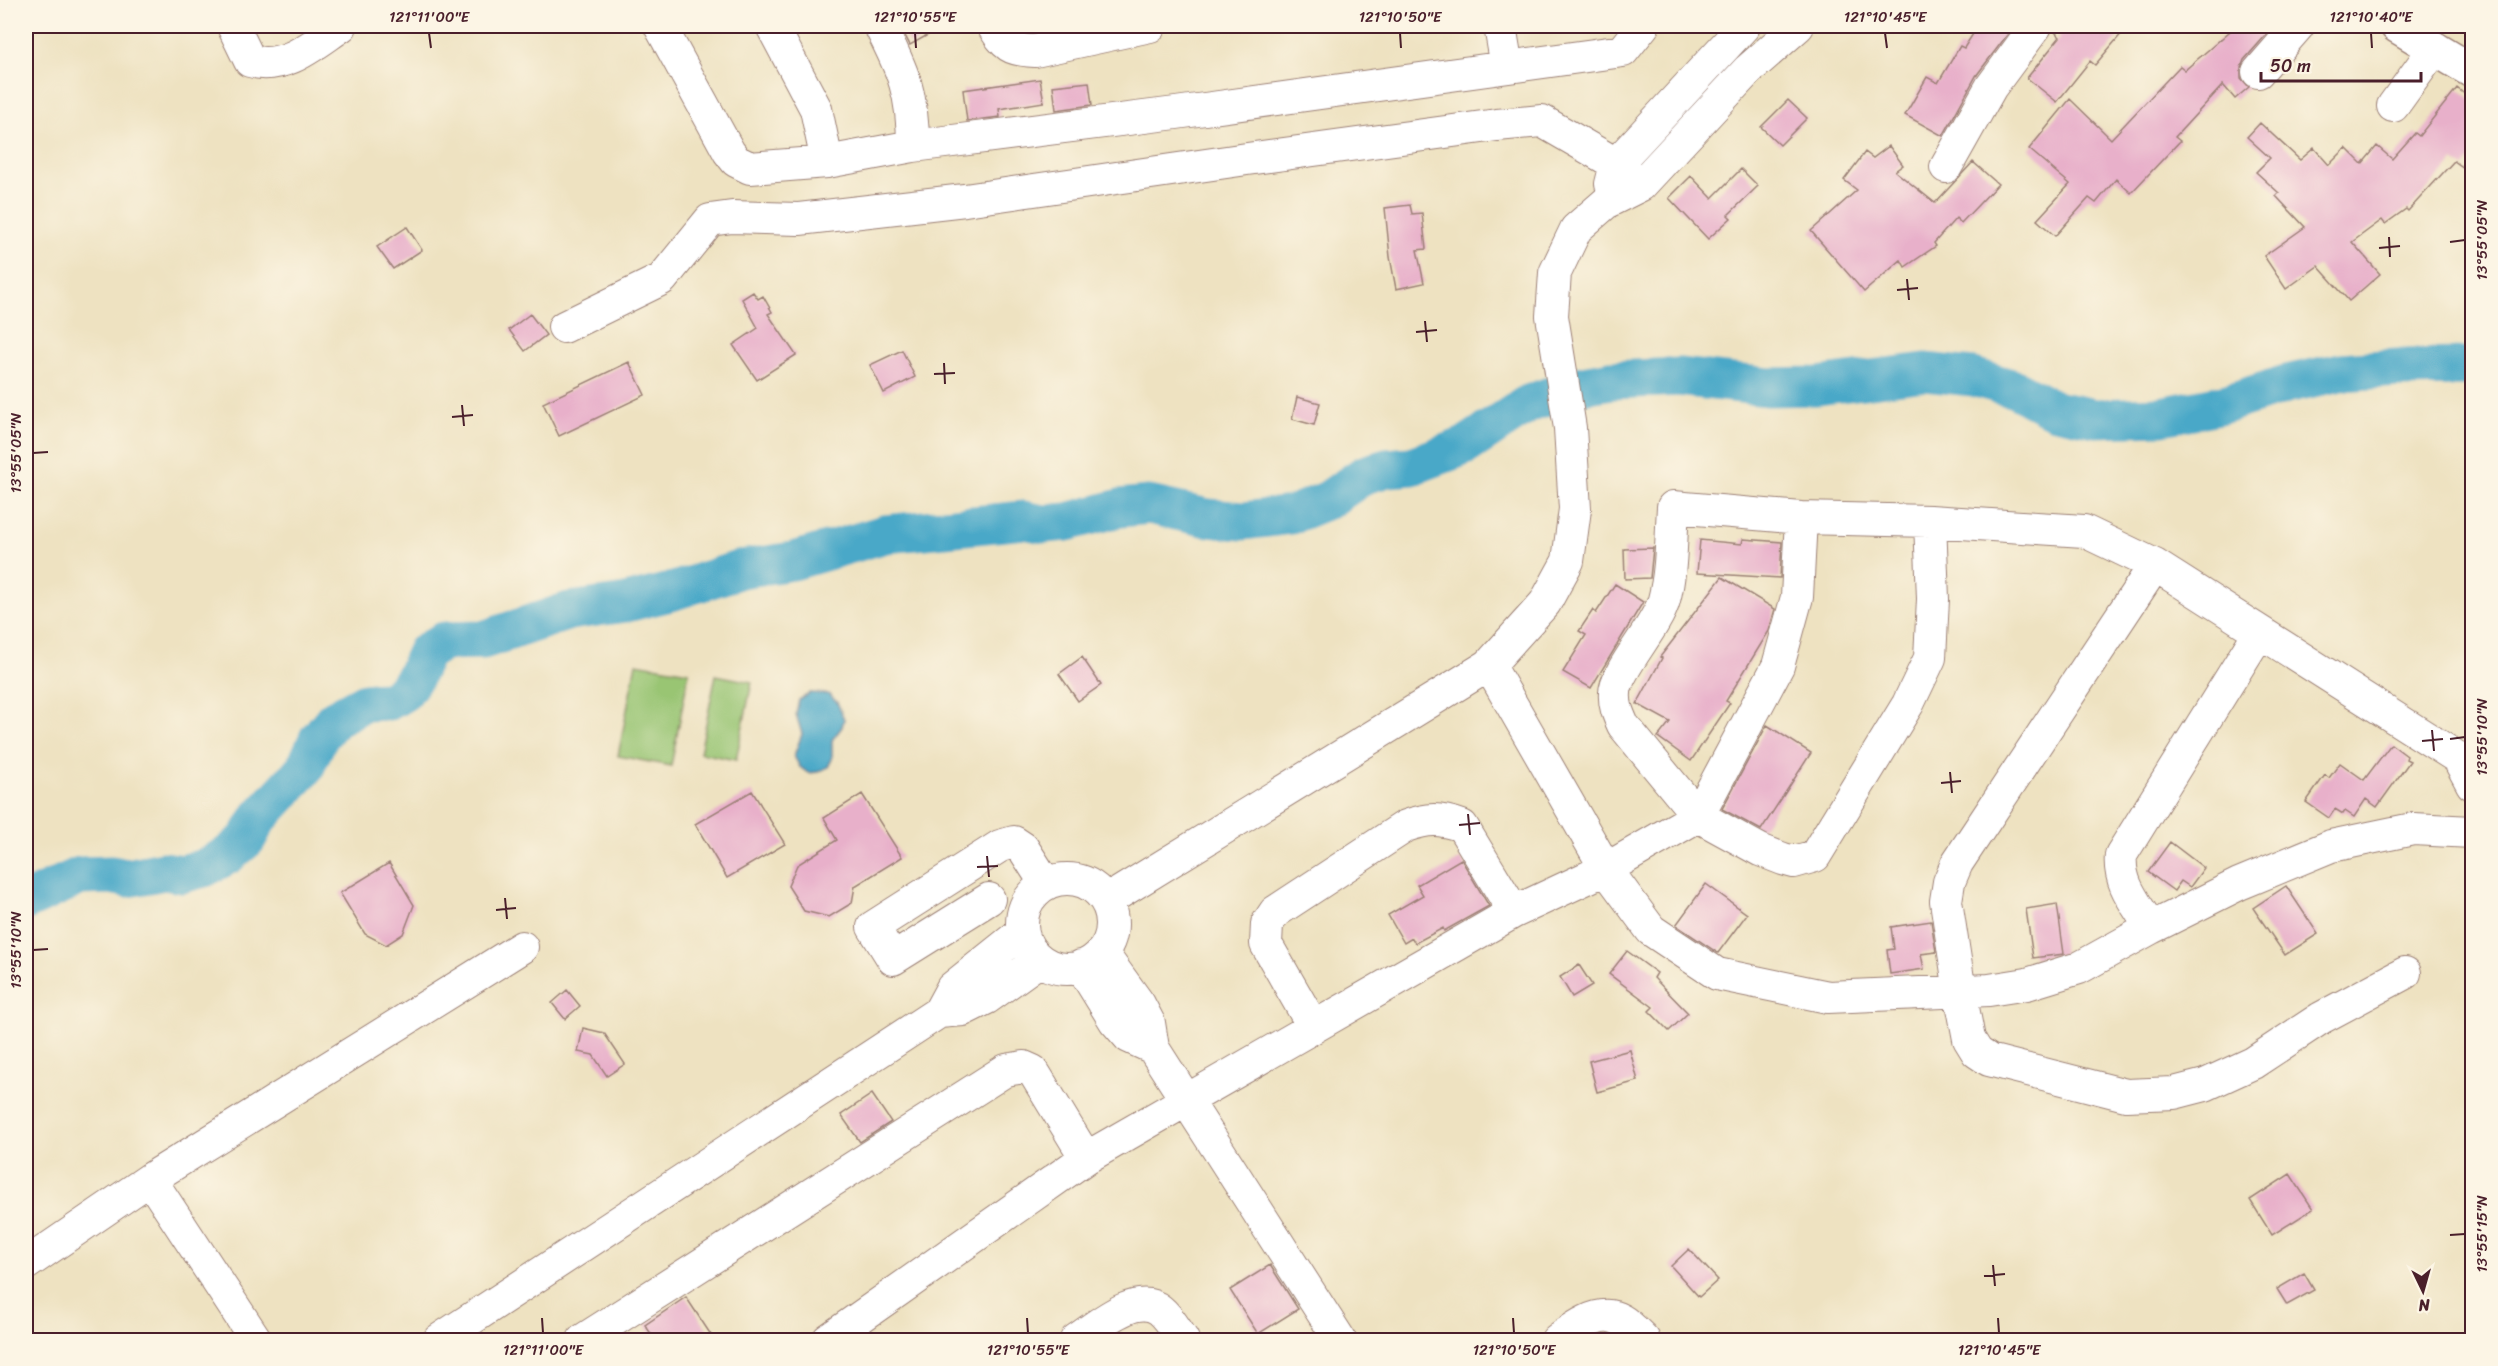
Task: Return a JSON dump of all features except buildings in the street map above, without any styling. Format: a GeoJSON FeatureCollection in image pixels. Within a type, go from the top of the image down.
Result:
{"type":"FeatureCollection","features":[{"type":"Feature","properties":{"kind":"main road"},"geometry":{"type":"LineString","coordinates":[[2397,26],[2472,70]]}},
{"type":"Feature","properties":{"kind":"street"},"geometry":{"type":"LineString","coordinates":[[232,26],[250,61],[263,64],[297,55],[341,26]]}},
{"type":"Feature","properties":{"kind":"street"},"geometry":{"type":"LineString","coordinates":[[660,26],[729,152],[736,161],[750,168],[762,169],[827,162],[913,146],[1623,51],[1643,26]]}},
{"type":"Feature","properties":{"kind":"street"},"geometry":{"type":"LineString","coordinates":[[772,26],[816,109],[827,162]]}},
{"type":"Feature","properties":{"kind":"street"},"geometry":{"type":"LineString","coordinates":[[880,26],[907,84],[913,126],[913,146]]}},
{"type":"Feature","properties":{"kind":"street"},"geometry":{"type":"LineString","coordinates":[[993,26],[1009,47],[1017,51],[1035,51],[1150,26]]}},
{"type":"Feature","properties":{"kind":"street"},"geometry":{"type":"LineString","coordinates":[[1500,26],[1508,67]]}},
{"type":"Feature","properties":{"kind":"street"},"geometry":{"type":"LineString","coordinates":[[1607,202],[1616,164],[1744,26]]}},
{"type":"Feature","properties":{"kind":"street"},"geometry":{"type":"LineString","coordinates":[[1946,167],[1991,87],[2036,26]]}},
{"type":"Feature","properties":{"kind":"street"},"geometry":{"type":"LineString","coordinates":[[2258,72],[2298,26]]}},
{"type":"Feature","properties":{"kind":"street"},"geometry":{"type":"LineString","coordinates":[[1106,901],[1489,665],[1545,603],[1568,561],[1575,509],[1570,428],[1552,316],[1556,273],[1576,229],[1607,202],[1641,185],[1790,28]]}},
{"type":"Feature","properties":{"kind":"street"},"geometry":{"type":"LineString","coordinates":[[2393,106],[2435,48]]}},
{"type":"Feature","properties":{"kind":"street"},"geometry":{"type":"LineString","coordinates":[[564,327],[663,279],[710,220],[732,217],[799,219],[965,200],[1270,156],[1542,121],[1616,164],[1641,185]]}},
{"type":"Feature","properties":{"kind":"street"},"geometry":{"type":"LineString","coordinates":[[1930,521],[1933,599],[1930,658],[1908,704],[1815,856],[1794,862],[1783,859],[1760,850],[1698,816],[1623,725],[1616,708],[1614,691],[1651,628],[1664,600],[1670,561],[1673,507],[1801,518],[1930,521],[2084,531],[2155,565],[2458,758],[2472,784]]}},
{"type":"Feature","properties":{"kind":"street"},"geometry":{"type":"LineString","coordinates":[[828,1341],[866,1330],[1086,1158],[1514,912],[1606,869],[1698,816],[1778,666],[1797,597],[1801,518]]}},
{"type":"Feature","properties":{"kind":"street"},"geometry":{"type":"LineString","coordinates":[[2155,565],[1957,863],[1946,901],[1969,1039],[1977,1052],[1989,1060],[2126,1095],[2164,1093],[2205,1085],[2253,1063],[2321,1018],[2405,974]]}},
{"type":"Feature","properties":{"kind":"street"},"geometry":{"type":"LineString","coordinates":[[2151,928],[2123,882],[2120,873],[2121,855],[2259,633]]}},
{"type":"Feature","properties":{"kind":"street"},"geometry":{"type":"LineString","coordinates":[[1489,665],[1606,869],[1651,930],[1717,974],[1828,997],[1960,992],[2027,984],[2079,968],[2151,928],[2239,884],[2331,846],[2413,829],[2472,831]]}},
{"type":"Feature","properties":{"kind":"street"},"geometry":{"type":"LineString","coordinates":[[1313,1026],[1266,944],[1267,924],[1275,912],[1406,826],[1426,819],[1444,820],[1462,826],[1514,912]]}},
{"type":"Feature","properties":{"kind":"street"},"geometry":{"type":"LineString","coordinates":[[989,899],[893,959],[873,927],[1000,846],[1014,842],[1023,848],[1046,884]]}},
{"type":"Feature","properties":{"kind":"street"},"geometry":{"type":"LineString","coordinates":[[1059,879],[1086,882],[1106,901],[1111,914],[1112,927],[1109,941],[1091,959],[1067,969],[1053,967],[1040,960],[1026,943],[1022,932],[1022,918],[1026,904],[1034,892],[1046,884],[1059,879]]}},
{"type":"Feature","properties":{"kind":"street"},"geometry":{"type":"LineString","coordinates":[[938,886],[958,918]]}},
{"type":"Feature","properties":{"kind":"street"},"geometry":{"type":"LineString","coordinates":[[439,1341],[939,1012],[952,988],[1022,932]]}},
{"type":"Feature","properties":{"kind":"street"},"geometry":{"type":"LineString","coordinates":[[26,1264],[150,1179],[522,947]]}},
{"type":"Feature","properties":{"kind":"street"},"geometry":{"type":"LineString","coordinates":[[1091,959],[1115,1021],[1128,1036],[1153,1048],[1340,1341]]}},
{"type":"Feature","properties":{"kind":"street"},"geometry":{"type":"LineString","coordinates":[[939,1012],[963,1010],[987,998],[1040,960]]}},
{"type":"Feature","properties":{"kind":"street"},"geometry":{"type":"LineString","coordinates":[[583,1341],[1006,1070],[1024,1067],[1033,1071],[1086,1158]]}},
{"type":"Feature","properties":{"kind":"street"},"geometry":{"type":"LineString","coordinates":[[150,1179],[256,1341]]}},
{"type":"Feature","properties":{"kind":"street"},"geometry":{"type":"LineString","coordinates":[[1076,1341],[1121,1311],[1135,1305],[1148,1304],[1159,1309],[1169,1318],[1183,1341]]}},
{"type":"Feature","properties":{"kind":"street"},"geometry":{"type":"LineString","coordinates":[[1557,1341],[1577,1325],[1613,1316],[1632,1328],[1644,1341]]}},
{"type":"Feature","properties":{"kind":"green space"},"geometry":{"type":"Polygon","coordinates":[[[636,663],[689,672],[671,766],[618,756],[636,663]]]}},
{"type":"Feature","properties":{"kind":"green space"},"geometry":{"type":"Polygon","coordinates":[[[716,675],[752,682],[736,760],[700,753],[716,675]]]}},
{"type":"Feature","properties":{"kind":"water"},"geometry":{"type":"Polygon","coordinates":[[[810,693],[828,694],[837,702],[844,719],[842,727],[832,740],[832,759],[828,767],[818,772],[808,773],[800,767],[794,756],[802,734],[796,714],[799,700],[810,693]]]}},
{"type":"Feature","properties":{"kind":"waterway"},"geometry":{"type":"LineString","coordinates":[[26,901],[80,876],[111,875],[127,878],[164,871],[182,874],[204,868],[228,855],[247,839],[258,819],[305,768],[318,739],[334,719],[365,702],[389,701],[404,692],[415,676],[426,652],[444,641],[483,640],[569,611],[626,603],[674,591],[741,569],[793,561],[885,534],[1024,520],[1044,524],[1067,522],[1120,508],[1149,505],[1208,518],[1243,521],[1291,515],[1328,500],[1364,475],[1387,468],[1412,466],[1465,446],[1528,404],[1577,386],[1611,380],[1679,377],[1768,387],[1817,386],[1925,372],[1973,377],[2015,389],[2055,410],[2095,418],[2161,416],[2228,403],[2286,384],[2341,372],[2398,368],[2472,367]]}}]}
